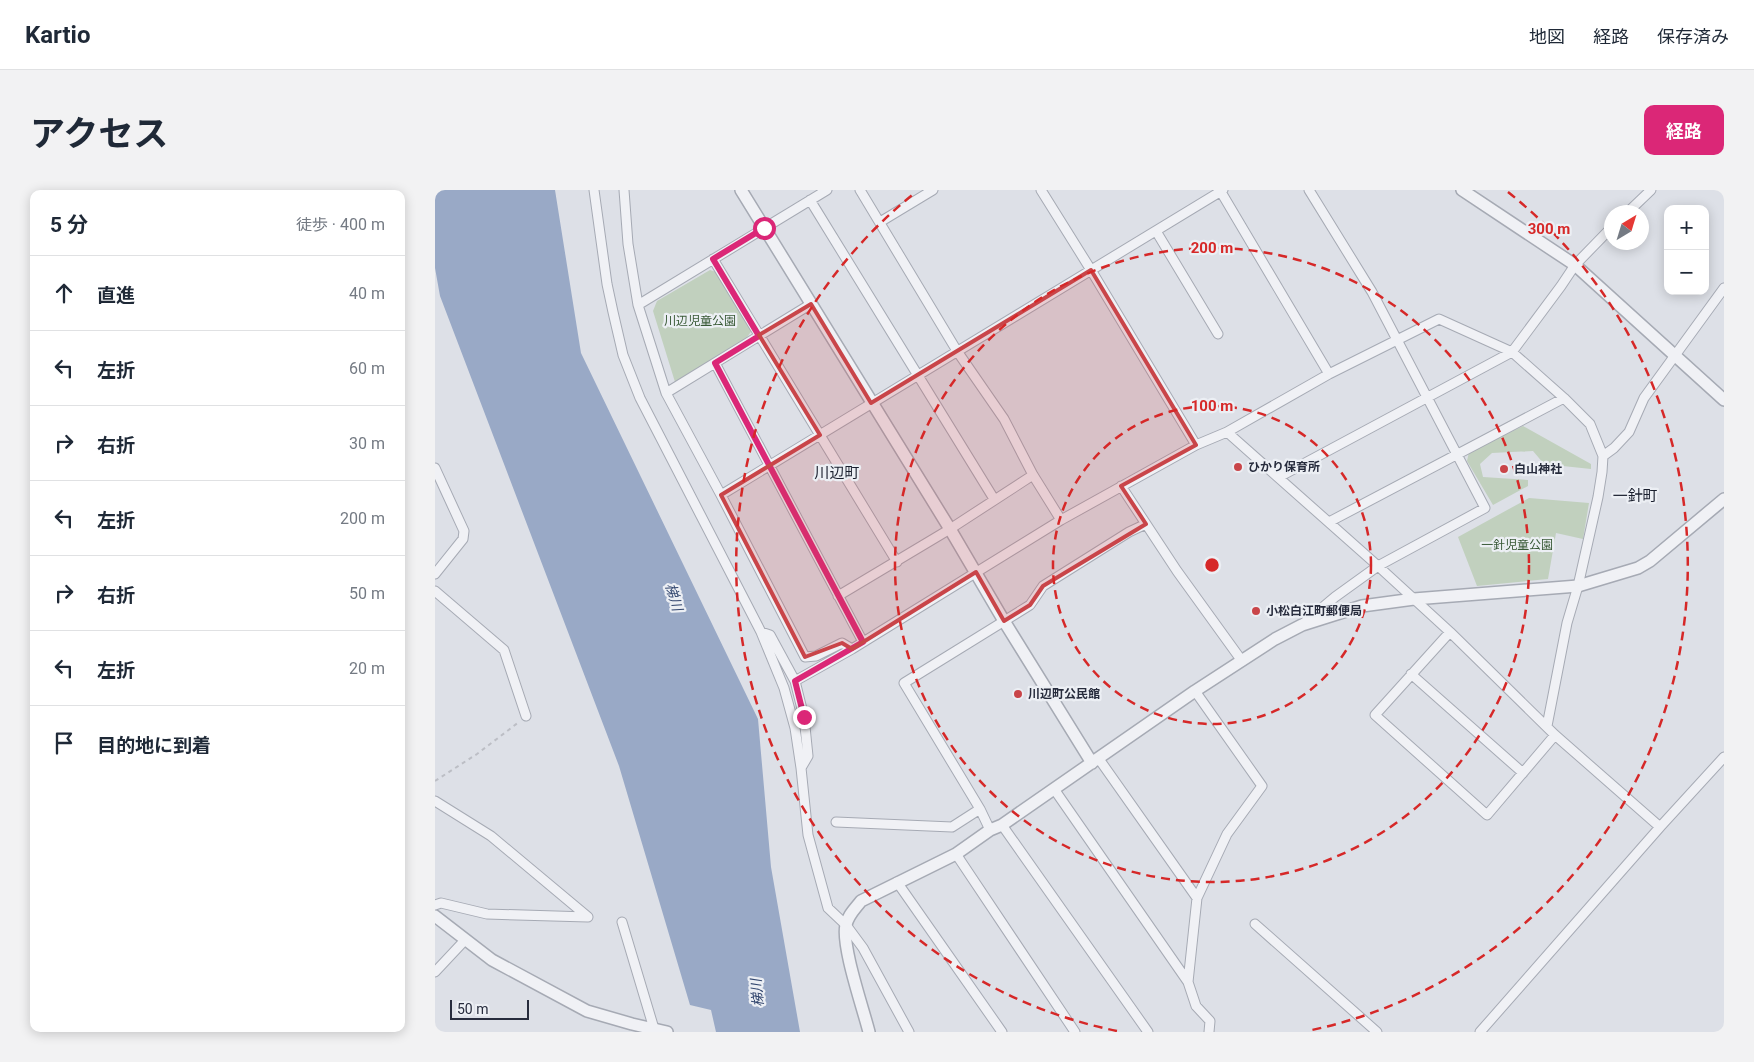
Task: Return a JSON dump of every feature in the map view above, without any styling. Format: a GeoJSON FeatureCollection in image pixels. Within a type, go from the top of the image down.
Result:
{"type":"FeatureCollection","features":[{"type":"Feature","properties":{"kind":"street"},"geometry":{"type":"LineString","coordinates":[[594,190],[607,284],[623,355],[640,398],[761,632],[784,688],[795,728],[808,835],[828,908],[846,925],[863,948],[909,1032]]}},
{"type":"Feature","properties":{"kind":"street"},"geometry":{"type":"LineString","coordinates":[[624,190],[628,244],[638,305],[666,393],[805,657],[816,656],[843,643],[852,649]]}},
{"type":"Feature","properties":{"kind":"street"},"geometry":{"type":"LineString","coordinates":[[741,190],[1005,621],[1096,761],[1197,898]]}},
{"type":"Feature","properties":{"kind":"street"},"geometry":{"type":"LineString","coordinates":[[638,305],[827,190]]}},
{"type":"Feature","properties":{"kind":"street"},"geometry":{"type":"LineString","coordinates":[[860,190],[957,351],[1004,419],[1033,475],[1061,520]]}},
{"type":"Feature","properties":{"kind":"street"},"geometry":{"type":"LineString","coordinates":[[880,222],[933,190]]}},
{"type":"Feature","properties":{"kind":"street"},"geometry":{"type":"LineString","coordinates":[[1041,190],[1196,445]]}},
{"type":"Feature","properties":{"kind":"street"},"geometry":{"type":"LineString","coordinates":[[1302,625],[1335,596],[1379,566],[1485,508],[1372,292],[1309,190]]}},
{"type":"Feature","properties":{"kind":"street"},"geometry":{"type":"LineString","coordinates":[[1462,190],[1575,265],[1724,400]]}},
{"type":"Feature","properties":{"kind":"street"},"geometry":{"type":"LineString","coordinates":[[1635,205],[1651,190]]}},
{"type":"Feature","properties":{"kind":"street"},"geometry":{"type":"LineString","coordinates":[[721,495],[1222,191],[1329,374]]}},
{"type":"Feature","properties":{"kind":"street"},"geometry":{"type":"LineString","coordinates":[[810,200],[994,500]]}},
{"type":"Feature","properties":{"kind":"street"},"geometry":{"type":"LineString","coordinates":[[1156,230],[1218,334]]}},
{"type":"Feature","properties":{"kind":"street"},"geometry":{"type":"LineString","coordinates":[[1279,477],[1512,352],[1575,265],[1604,235]]}},
{"type":"Feature","properties":{"kind":"street"},"geometry":{"type":"LineString","coordinates":[[713,259],[897,562]]}},
{"type":"Feature","properties":{"kind":"street"},"geometry":{"type":"LineString","coordinates":[[1603,456],[1614,448],[1629,432],[1644,398],[1724,288]]}},
{"type":"Feature","properties":{"kind":"street"},"geometry":{"type":"LineString","coordinates":[[666,393],[811,304]]}},
{"type":"Feature","properties":{"kind":"street"},"geometry":{"type":"LineString","coordinates":[[795,681],[852,649],[1061,520],[1121,486],[1196,445],[1227,432],[1329,374],[1439,319],[1512,352],[1590,424],[1603,456],[1603,472],[1598,497],[1578,586],[1567,623],[1547,726]]}},
{"type":"Feature","properties":{"kind":"street"},"geometry":{"type":"LineString","coordinates":[[715,363],[863,642]]}},
{"type":"Feature","properties":{"kind":"street"},"geometry":{"type":"LineString","coordinates":[[1329,522],[1564,398]]}},
{"type":"Feature","properties":{"kind":"street"},"geometry":{"type":"LineString","coordinates":[[1227,432],[1379,566],[1450,632],[1555,735],[1660,827]]}},
{"type":"Feature","properties":{"kind":"street"},"geometry":{"type":"LineString","coordinates":[[435,468],[464,531],[463,539],[435,574]]}},
{"type":"Feature","properties":{"kind":"street"},"geometry":{"type":"LineString","coordinates":[[838,596],[897,562],[1033,475]]}},
{"type":"Feature","properties":{"kind":"street"},"geometry":{"type":"LineString","coordinates":[[1121,486],[1177,571],[1242,661]]}},
{"type":"Feature","properties":{"kind":"street"},"geometry":{"type":"LineString","coordinates":[[869,1032],[845,942],[846,925],[850,914],[861,901],[956,854],[990,830],[1002,825],[1195,691],[1275,639],[1302,625],[1362,606],[1414,599],[1578,586],[1638,568],[1650,561],[1724,499]]}},
{"type":"Feature","properties":{"kind":"street"},"geometry":{"type":"LineString","coordinates":[[990,830],[980,809],[904,683],[1030,605],[1043,586],[1129,532],[1146,524]]}},
{"type":"Feature","properties":{"kind":"street"},"geometry":{"type":"LineString","coordinates":[[435,591],[504,650],[526,716]]}},
{"type":"Feature","properties":{"kind":"street"},"geometry":{"type":"LineString","coordinates":[[761,632],[770,635],[795,681],[804,717],[808,756],[801,768]]}},
{"type":"Feature","properties":{"kind":"street"},"geometry":{"type":"LineString","coordinates":[[1450,632],[1375,715],[1487,815],[1555,735]]}},
{"type":"Feature","properties":{"kind":"street"},"geometry":{"type":"LineString","coordinates":[[1411,674],[1523,773]]}},
{"type":"Feature","properties":{"kind":"street"},"geometry":{"type":"LineString","coordinates":[[1188,982],[1197,898],[1227,834],[1262,786],[1195,691]]}},
{"type":"Feature","properties":{"kind":"street"},"geometry":{"type":"LineString","coordinates":[[1480,1032],[1724,757]]}},
{"type":"Feature","properties":{"kind":"street"},"geometry":{"type":"LineString","coordinates":[[1054,789],[1188,982],[1196,1006],[1210,1021],[1209,1032]]}},
{"type":"Feature","properties":{"kind":"street"},"geometry":{"type":"LineString","coordinates":[[435,800],[491,836],[588,917],[487,914],[441,903],[435,905]]}},
{"type":"Feature","properties":{"kind":"street"},"geometry":{"type":"LineString","coordinates":[[836,822],[952,827],[980,809]]}},
{"type":"Feature","properties":{"kind":"street"},"geometry":{"type":"LineString","coordinates":[[1002,825],[1148,1032]]}},
{"type":"Feature","properties":{"kind":"street"},"geometry":{"type":"LineString","coordinates":[[956,854],[1075,1032]]}},
{"type":"Feature","properties":{"kind":"street"},"geometry":{"type":"LineString","coordinates":[[897,882],[1002,1032]]}},
{"type":"Feature","properties":{"kind":"street"},"geometry":{"type":"LineString","coordinates":[[435,916],[492,960],[587,1011],[632,1028],[660,1031],[622,922]]}},
{"type":"Feature","properties":{"kind":"street"},"geometry":{"type":"LineString","coordinates":[[1255,924],[1377,1032]]}},
{"type":"Feature","properties":{"kind":"street"},"geometry":{"type":"LineString","coordinates":[[435,972],[465,940]]}},
{"type":"Feature","properties":{"kind":"path"},"geometry":{"type":"LineString","coordinates":[[435,781],[477,754],[526,716]]}},
{"type":"Feature","properties":{"kind":"highlighted area"},"geometry":{"type":"Polygon","coordinates":[[[1091,270],[1196,445],[1121,486],[1146,524],[1043,586],[1030,605],[1004,621],[976,572],[852,649],[842,643],[805,657],[721,495],[820,435],[759,335],[811,304],[871,403],[1091,270]]]}},
{"type":"Feature","properties":{"kind":"green space","name":"川辺児童公園"},"geometry":{"type":"Polygon","coordinates":[[[710,270],[716,272],[752,330],[746,339],[675,382],[653,311],[657,301],[710,270]]]}},
{"type":"Feature","properties":{"kind":"green space"},"geometry":{"type":"Polygon","coordinates":[[[1523,426],[1591,464],[1591,469],[1544,464],[1533,451],[1492,453],[1480,464],[1483,477],[1528,480],[1528,486],[1493,505],[1467,461],[1469,452],[1523,426]]]}},
{"type":"Feature","properties":{"kind":"green space","name":"一針児童公園"},"geometry":{"type":"Polygon","coordinates":[[[1529,498],[1589,503],[1583,539],[1556,533],[1548,579],[1477,586],[1458,537],[1529,498]]]}},
{"type":"Feature","properties":{"kind":"water","name":"梯川"},"geometry":{"type":"Polygon","coordinates":[[[435,190],[555,190],[581,353],[758,719],[771,867],[800,1032],[716,1032],[711,1010],[690,1005],[619,766],[440,296],[435,268],[435,190]]]}},
{"type":"Feature","properties":{"kind":"place","name":"ひかり保育所"},"geometry":{"type":"Point","coordinates":[1238,467]}},
{"type":"Feature","properties":{"kind":"place","name":"白山神社"},"geometry":{"type":"Point","coordinates":[1504,469]}},
{"type":"Feature","properties":{"kind":"place","name":"小松白江町郵便局"},"geometry":{"type":"Point","coordinates":[1256,611]}},
{"type":"Feature","properties":{"kind":"place","name":"川辺町公民館"},"geometry":{"type":"Point","coordinates":[1018,694]}},
{"type":"Feature","properties":{"kind":"district","name":"川辺町"},"geometry":{"type":"Point","coordinates":[837,473]}},
{"type":"Feature","properties":{"kind":"district","name":"一針町"},"geometry":{"type":"Point","coordinates":[1635,496]}},
{"type":"Feature","properties":{"kind":"route"},"geometry":{"type":"LineString","coordinates":[[764,228],[713,259],[759,336],[715,363],[863,642],[795,681],[804,717]]}}]}
